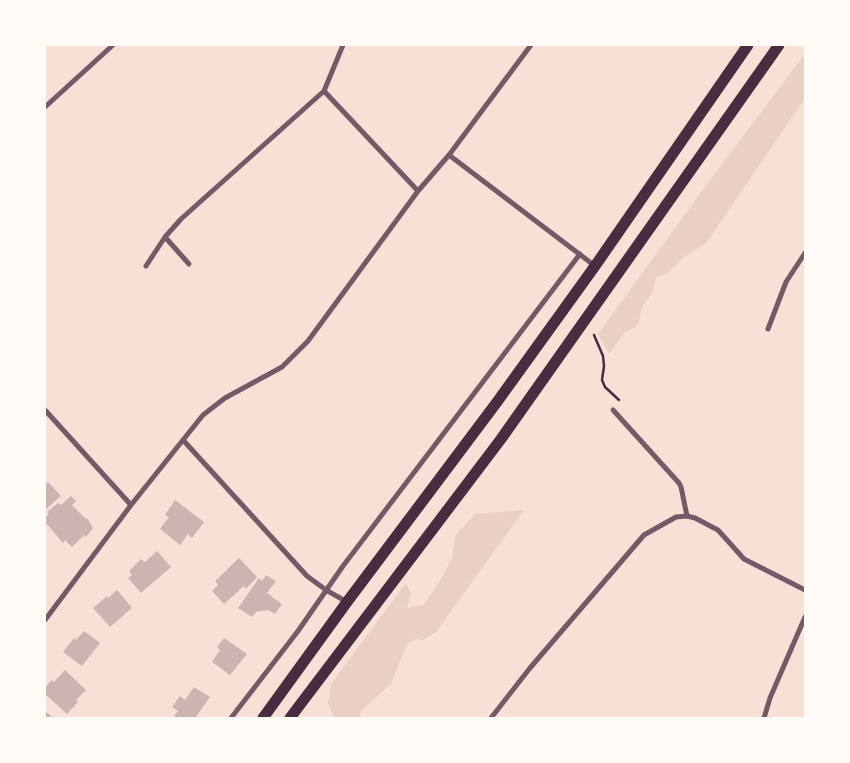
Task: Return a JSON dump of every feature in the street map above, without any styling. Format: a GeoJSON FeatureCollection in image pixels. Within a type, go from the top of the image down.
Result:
{"type":"FeatureCollection","features":[{"type":"Feature","properties":{"kind":"main road"},"geometry":{"type":"LineString","coordinates":[[263,718],[497,402],[595,266],[748,45]]}},
{"type":"Feature","properties":{"kind":"main road"},"geometry":{"type":"LineString","coordinates":[[290,718],[512,424],[779,45]]}},
{"type":"Feature","properties":{"kind":"street"},"geometry":{"type":"LineString","coordinates":[[45,107],[114,45]]}},
{"type":"Feature","properties":{"kind":"street"},"geometry":{"type":"LineString","coordinates":[[146,266],[165,237],[181,219],[324,91],[343,45]]}},
{"type":"Feature","properties":{"kind":"street"},"geometry":{"type":"LineString","coordinates":[[45,620],[131,505],[203,415],[225,398],[282,367],[308,341],[418,191],[449,155],[531,45]]}},
{"type":"Feature","properties":{"kind":"street"},"geometry":{"type":"LineString","coordinates":[[324,91],[418,191]]}},
{"type":"Feature","properties":{"kind":"street"},"geometry":{"type":"LineString","coordinates":[[449,155],[595,266]]}},
{"type":"Feature","properties":{"kind":"street"},"geometry":{"type":"LineString","coordinates":[[165,237],[189,264]]}},
{"type":"Feature","properties":{"kind":"street"},"geometry":{"type":"LineString","coordinates":[[768,328],[786,282],[805,253]]}},
{"type":"Feature","properties":{"kind":"street"},"geometry":{"type":"LineString","coordinates":[[231,718],[298,631],[382,514],[580,254]]}},
{"type":"Feature","properties":{"kind":"street"},"geometry":{"type":"LineString","coordinates":[[45,410],[131,505]]}},
{"type":"Feature","properties":{"kind":"street"},"geometry":{"type":"LineString","coordinates":[[613,410],[682,487],[687,516]]}},
{"type":"Feature","properties":{"kind":"street"},"geometry":{"type":"LineString","coordinates":[[183,440],[298,567],[326,590],[348,602]]}},
{"type":"Feature","properties":{"kind":"street"},"geometry":{"type":"LineString","coordinates":[[490,718],[644,534],[670,520],[687,516],[695,518],[718,530],[744,559],[805,590]]}},
{"type":"Feature","properties":{"kind":"street"},"geometry":{"type":"LineString","coordinates":[[764,718],[770,698],[805,617]]}},
{"type":"Feature","properties":{"kind":"path"},"geometry":{"type":"LineString","coordinates":[[594,334],[603,356],[602,380],[605,387],[622,402],[613,410]]}},
{"type":"Feature","properties":{"kind":"shaded area"},"geometry":{"type":"Polygon","coordinates":[[[805,54],[805,98],[707,242],[683,258],[668,273],[656,277],[653,292],[642,307],[638,325],[624,333],[609,354],[598,334],[805,54]]]}},
{"type":"Feature","properties":{"kind":"shaded area"},"geometry":{"type":"Polygon","coordinates":[[[524,510],[436,632],[423,640],[416,639],[407,644],[391,684],[361,711],[360,718],[334,718],[328,703],[331,684],[406,583],[411,594],[407,608],[423,605],[437,586],[452,558],[455,536],[475,514],[524,510]]]}},
{"type":"Feature","properties":{"kind":"building"},"geometry":{"type":"Polygon","coordinates":[[[48,482],[61,496],[45,510],[45,485],[48,482]]]}},
{"type":"Feature","properties":{"kind":"building"},"geometry":{"type":"Polygon","coordinates":[[[71,496],[76,501],[72,505],[87,518],[93,528],[86,537],[84,535],[72,547],[65,540],[63,543],[45,522],[45,518],[49,514],[47,512],[58,503],[61,505],[71,496]]]}},
{"type":"Feature","properties":{"kind":"building"},"geometry":{"type":"Polygon","coordinates":[[[175,500],[204,522],[192,538],[188,534],[180,545],[160,529],[169,517],[165,515],[175,500]]]}},
{"type":"Feature","properties":{"kind":"building"},"geometry":{"type":"Polygon","coordinates":[[[157,551],[171,567],[141,593],[128,578],[132,575],[129,571],[141,559],[145,562],[157,551]]]}},
{"type":"Feature","properties":{"kind":"building"},"geometry":{"type":"Polygon","coordinates":[[[239,558],[257,577],[246,589],[244,586],[224,604],[212,591],[218,585],[215,581],[239,558]]]}},
{"type":"Feature","properties":{"kind":"building"},"geometry":{"type":"Polygon","coordinates":[[[266,575],[276,581],[267,593],[282,604],[275,614],[268,610],[256,612],[252,617],[238,608],[259,578],[262,581],[266,575]]]}},
{"type":"Feature","properties":{"kind":"building"},"geometry":{"type":"Polygon","coordinates":[[[117,590],[132,608],[110,627],[93,608],[117,590]]]}},
{"type":"Feature","properties":{"kind":"building"},"geometry":{"type":"Polygon","coordinates":[[[84,631],[100,643],[82,666],[63,652],[74,638],[76,640],[84,631]]]}},
{"type":"Feature","properties":{"kind":"building"},"geometry":{"type":"Polygon","coordinates":[[[224,638],[247,654],[230,675],[212,662],[220,650],[217,647],[224,638]]]}},
{"type":"Feature","properties":{"kind":"building"},"geometry":{"type":"Polygon","coordinates":[[[65,670],[86,690],[76,700],[78,702],[67,714],[45,694],[45,687],[52,680],[54,682],[65,670]]]}},
{"type":"Feature","properties":{"kind":"building"},"geometry":{"type":"Polygon","coordinates":[[[194,687],[210,697],[195,718],[177,718],[174,716],[178,711],[172,707],[180,696],[185,700],[194,687]]]}},
{"type":"Feature","properties":{"kind":"building"},"geometry":{"type":"Polygon","coordinates":[[[45,711],[53,718],[45,718],[45,711]]]}}]}
